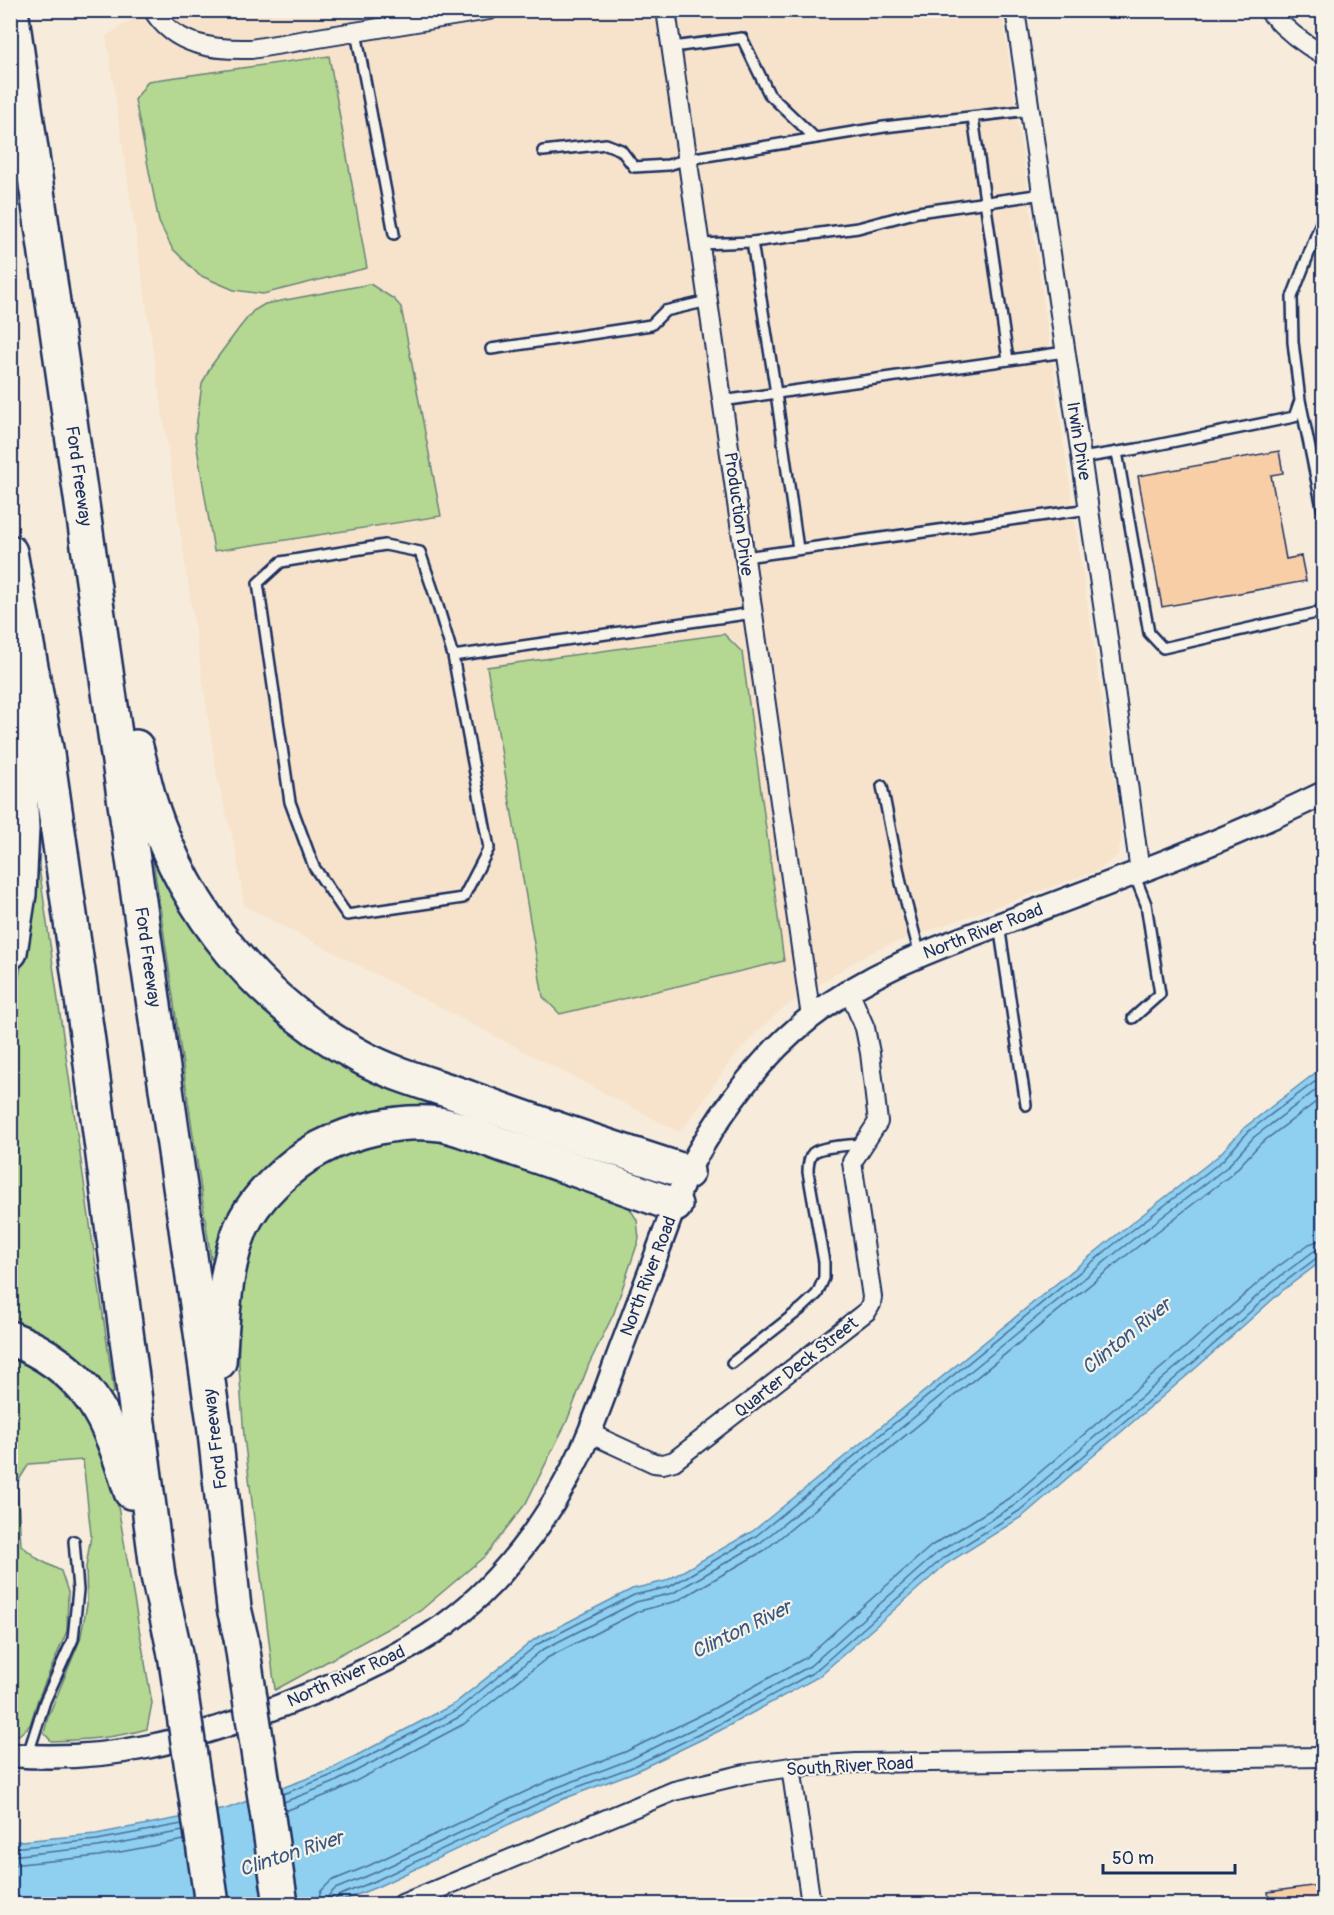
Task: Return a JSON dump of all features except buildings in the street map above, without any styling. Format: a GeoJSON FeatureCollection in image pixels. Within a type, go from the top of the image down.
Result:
{"type":"FeatureCollection","features":[{"type":"Feature","properties":{"kind":"highway","name":"Ford Freeway"},"geometry":{"type":"LineString","coordinates":[[12,10],[214,1423],[234,1608],[241,1638],[281,1905]]}},
{"type":"Feature","properties":{"kind":"highway"},"geometry":{"type":"LineString","coordinates":[[10,552],[47,754],[88,1041],[158,1576],[175,1654],[212,1905]]}},
{"type":"Feature","properties":{"kind":"highway"},"geometry":{"type":"LineString","coordinates":[[93,575],[151,805],[182,879],[211,927],[266,989],[324,1036],[372,1062],[569,1135],[687,1172]]}},
{"type":"Feature","properties":{"kind":"highway"},"geometry":{"type":"LineString","coordinates":[[10,605],[22,828],[19,894],[10,952]]}},
{"type":"Feature","properties":{"kind":"highway"},"geometry":{"type":"LineString","coordinates":[[214,1423],[226,1287],[230,1261],[242,1227],[250,1212],[272,1185],[319,1148],[370,1130],[418,1123],[441,1125],[549,1160],[675,1205]]}},
{"type":"Feature","properties":{"kind":"highway"},"geometry":{"type":"LineString","coordinates":[[10,1338],[45,1355],[68,1370],[95,1402],[115,1442],[158,1576]]}},
{"type":"Feature","properties":{"kind":"street"},"geometry":{"type":"LineString","coordinates":[[153,10],[173,32],[201,45],[222,49],[251,49],[356,32],[391,18],[489,10]]}},
{"type":"Feature","properties":{"kind":"street","name":"Production Drive"},"geometry":{"type":"LineString","coordinates":[[666,10],[811,1017]]}},
{"type":"Feature","properties":{"kind":"street","name":"Irwin Drive"},"geometry":{"type":"LineString","coordinates":[[1015,10],[1089,509],[1137,873]]}},
{"type":"Feature","properties":{"kind":"street"},"geometry":{"type":"LineString","coordinates":[[1268,10],[1277,22],[1303,44],[1323,55]]}},
{"type":"Feature","properties":{"kind":"street","name":"North River Road"},"geometry":{"type":"LineString","coordinates":[[19,1755],[79,1757],[112,1754],[162,1744],[231,1725],[357,1675],[399,1654],[447,1622],[474,1599],[524,1546],[557,1495],[589,1433],[687,1172],[706,1138],[736,1094],[780,1044],[811,1017],[874,976],[920,955],[1137,873],[1291,809],[1323,793]]}},
{"type":"Feature","properties":{"kind":"street","name":"Quarter Deck Street"},"geometry":{"type":"LineString","coordinates":[[589,1433],[654,1463],[663,1464],[675,1461],[867,1311],[872,1297],[852,1162],[878,1122],[865,1028],[849,991]]}},
{"type":"Feature","properties":{"kind":"street","name":"South River Road"},"geometry":{"type":"LineString","coordinates":[[402,1905],[674,1791],[745,1774],[791,1767],[856,1763],[1323,1757]]}},
{"type":"Feature","properties":{"kind":"street"},"geometry":{"type":"LineString","coordinates":[[791,1767],[811,1905]]}},
{"type":"Feature","properties":{"kind":"lane"},"geometry":{"type":"LineString","coordinates":[[356,32],[394,234]]}},
{"type":"Feature","properties":{"kind":"lane"},"geometry":{"type":"LineString","coordinates":[[672,47],[742,38],[769,94],[815,138]]}},
{"type":"Feature","properties":{"kind":"lane"},"geometry":{"type":"LineString","coordinates":[[543,151],[606,144],[621,150],[634,168],[668,165],[688,159],[884,127],[1030,110]]}},
{"type":"Feature","properties":{"kind":"lane"},"geometry":{"type":"LineString","coordinates":[[973,117],[1008,360]]}},
{"type":"Feature","properties":{"kind":"lane"},"geometry":{"type":"LineString","coordinates":[[700,244],[752,242],[858,228],[918,212],[1043,194]]}},
{"type":"Feature","properties":{"kind":"lane"},"geometry":{"type":"LineString","coordinates":[[1323,214],[1292,297],[1293,342],[1300,400],[1323,517]]}},
{"type":"Feature","properties":{"kind":"lane"},"geometry":{"type":"LineString","coordinates":[[752,242],[798,549]]}},
{"type":"Feature","properties":{"kind":"lane"},"geometry":{"type":"LineString","coordinates":[[490,349],[651,325],[665,311],[708,301]]}},
{"type":"Feature","properties":{"kind":"lane"},"geometry":{"type":"LineString","coordinates":[[723,401],[1065,352]]}},
{"type":"Feature","properties":{"kind":"lane"},"geometry":{"type":"LineString","coordinates":[[1081,458],[1117,453],[1294,417],[1300,400]]}},
{"type":"Feature","properties":{"kind":"lane"},"geometry":{"type":"LineString","coordinates":[[1117,453],[1149,633],[1163,648],[1316,613],[1323,607]]}},
{"type":"Feature","properties":{"kind":"lane"},"geometry":{"type":"LineString","coordinates":[[745,556],[1089,509]]}},
{"type":"Feature","properties":{"kind":"lane"},"geometry":{"type":"LineString","coordinates":[[385,545],[420,552],[453,656],[489,848],[463,898],[347,915],[314,867],[290,802],[258,583],[281,562],[385,545]]}},
{"type":"Feature","properties":{"kind":"lane"},"geometry":{"type":"LineString","coordinates":[[453,656],[753,613]]}},
{"type":"Feature","properties":{"kind":"lane"},"geometry":{"type":"LineString","coordinates":[[882,786],[901,883],[920,955]]}},
{"type":"Feature","properties":{"kind":"lane"},"geometry":{"type":"LineString","coordinates":[[1133,1018],[1160,994],[1146,904],[1137,873]]}},
{"type":"Feature","properties":{"kind":"lane"},"geometry":{"type":"LineString","coordinates":[[999,925],[1026,1105]]}},
{"type":"Feature","properties":{"kind":"lane"},"geometry":{"type":"LineString","coordinates":[[732,1363],[802,1308],[817,1294],[824,1278],[824,1262],[808,1172],[809,1160],[813,1153],[822,1149],[863,1144]]}},
{"type":"Feature","properties":{"kind":"lane"},"geometry":{"type":"LineString","coordinates":[[19,1755],[73,1639],[78,1590],[74,1540]]}},
{"type":"Feature","properties":{"kind":"shaded area"},"geometry":{"type":"Polygon","coordinates":[[[146,10],[1002,11],[1081,563],[1120,814],[1121,840],[1118,855],[1099,870],[880,948],[849,965],[781,1010],[755,1034],[730,1062],[679,1132],[244,906],[236,851],[217,778],[106,36],[146,10]]]}},
{"type":"Feature","properties":{"kind":"green space"},"geometry":{"type":"Polygon","coordinates":[[[329,56],[367,268],[263,294],[234,290],[199,275],[172,248],[159,222],[135,100],[148,81],[329,56]]]}},
{"type":"Feature","properties":{"kind":"green space"},"geometry":{"type":"Polygon","coordinates":[[[370,284],[394,299],[401,307],[441,516],[214,551],[195,436],[202,384],[211,366],[253,311],[265,304],[370,284]]]}},
{"type":"Feature","properties":{"kind":"green space"},"geometry":{"type":"Polygon","coordinates":[[[724,634],[742,652],[784,961],[560,1014],[543,997],[487,667],[724,634]]]}},
{"type":"Feature","properties":{"kind":"green space"},"geometry":{"type":"Polygon","coordinates":[[[150,838],[230,966],[483,1114],[355,1120],[219,1258],[211,1259],[150,838]]]}},
{"type":"Feature","properties":{"kind":"green space"},"geometry":{"type":"Polygon","coordinates":[[[38,860],[114,1392],[108,1396],[34,1332],[11,1321],[11,1009],[24,955],[35,861],[38,860]]]}},
{"type":"Feature","properties":{"kind":"green space"},"geometry":{"type":"Polygon","coordinates":[[[410,1139],[449,1143],[612,1199],[629,1207],[637,1220],[639,1239],[614,1313],[589,1364],[567,1421],[526,1503],[485,1556],[420,1611],[275,1690],[244,1437],[239,1367],[238,1294],[250,1247],[267,1212],[301,1176],[359,1145],[410,1139]]]}},
{"type":"Feature","properties":{"kind":"green space"},"geometry":{"type":"Polygon","coordinates":[[[10,1350],[75,1394],[112,1472],[152,1703],[147,1729],[111,1736],[63,1741],[51,1741],[44,1733],[48,1717],[80,1640],[87,1605],[86,1567],[91,1535],[83,1460],[29,1464],[17,1483],[21,1545],[38,1559],[61,1571],[68,1592],[67,1631],[38,1699],[30,1725],[19,1735],[11,1734],[10,1350]]]}},
{"type":"Feature","properties":{"kind":"water","name":"Clinton River"},"geometry":{"type":"Polygon","coordinates":[[[1323,1067],[1323,1260],[1282,1291],[1023,1516],[946,1564],[818,1677],[719,1731],[634,1772],[558,1801],[377,1887],[334,1904],[11,1904],[11,1842],[96,1834],[226,1809],[327,1771],[454,1704],[535,1639],[632,1589],[666,1581],[753,1531],[1110,1240],[1218,1156],[1245,1127],[1323,1067]]]}}]}
